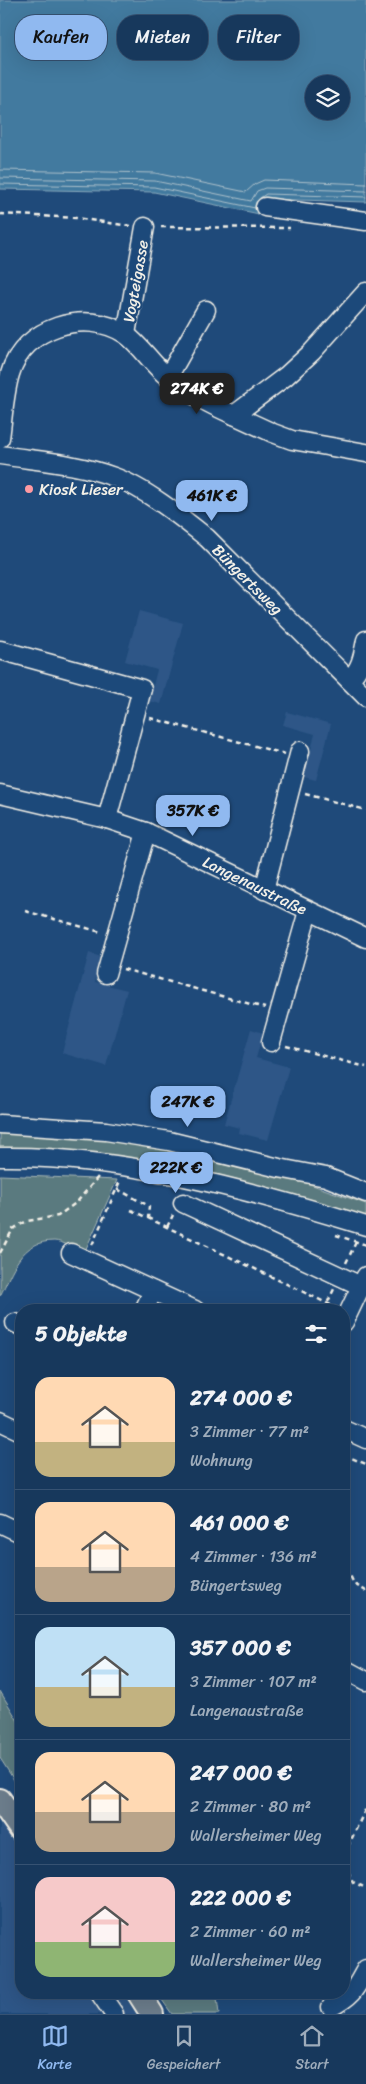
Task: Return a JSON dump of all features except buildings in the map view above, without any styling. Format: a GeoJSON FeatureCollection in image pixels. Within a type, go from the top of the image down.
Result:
{"type":"FeatureCollection","features":[{"type":"Feature","properties":{"kind":"main road"},"geometry":{"type":"LineString","coordinates":[[0,1800],[15,1821]]}},
{"type":"Feature","properties":{"kind":"main road"},"geometry":{"type":"LineString","coordinates":[[142,1999],[152,2014]]}},
{"type":"Feature","properties":{"kind":"street"},"geometry":{"type":"LineString","coordinates":[[265,207],[366,222]]}},
{"type":"Feature","properties":{"kind":"street","name":"Vogteigasse"},"geometry":{"type":"LineString","coordinates":[[126,334],[145,227]]}},
{"type":"Feature","properties":{"kind":"street"},"geometry":{"type":"LineString","coordinates":[[234,414],[286,376],[312,352],[366,292]]}},
{"type":"Feature","properties":{"kind":"street"},"geometry":{"type":"LineString","coordinates":[[168,377],[206,310]]}},
{"type":"Feature","properties":{"kind":"street"},"geometry":{"type":"LineString","coordinates":[[0,438],[3,395],[16,359],[24,348],[46,332],[60,325],[84,322],[97,323],[126,334],[168,377],[199,398],[273,433],[292,440],[366,453]]}},
{"type":"Feature","properties":{"kind":"street","name":"Büngertsweg"},"geometry":{"type":"LineString","coordinates":[[0,455],[83,467],[116,477],[153,498],[207,538],[366,697]]}},
{"type":"Feature","properties":{"kind":"street"},"geometry":{"type":"LineString","coordinates":[[349,680],[361,665],[366,640]]}},
{"type":"Feature","properties":{"kind":"street"},"geometry":{"type":"LineString","coordinates":[[0,650],[142,689],[107,819]]}},
{"type":"Feature","properties":{"kind":"street"},"geometry":{"type":"LineString","coordinates":[[264,890],[299,754]]}},
{"type":"Feature","properties":{"kind":"street","name":"Langenaustraße"},"geometry":{"type":"LineString","coordinates":[[0,794],[107,819],[146,832],[366,938]]}},
{"type":"Feature","properties":{"kind":"street"},"geometry":{"type":"LineString","coordinates":[[108,967],[146,832]]}},
{"type":"Feature","properties":{"kind":"street"},"geometry":{"type":"LineString","coordinates":[[270,1042],[308,910]]}},
{"type":"Feature","properties":{"kind":"street"},"geometry":{"type":"LineString","coordinates":[[0,1124],[106,1131],[169,1141],[279,1168],[326,1177],[366,1193]]}},
{"type":"Feature","properties":{"kind":"street"},"geometry":{"type":"LineString","coordinates":[[0,1157],[54,1159],[126,1166],[280,1200],[366,1226]]}},
{"type":"Feature","properties":{"kind":"street"},"geometry":{"type":"LineString","coordinates":[[183,1203],[364,1281],[350,1310]]}},
{"type":"Feature","properties":{"kind":"street"},"geometry":{"type":"LineString","coordinates":[[78,1257],[182,1304]]}},
{"type":"Feature","properties":{"kind":"street"},"geometry":{"type":"LineString","coordinates":[[149,1304],[159,1293]]}},
{"type":"Feature","properties":{"kind":"street"},"geometry":{"type":"LineString","coordinates":[[0,1421],[15,1428]]}},
{"type":"Feature","properties":{"kind":"street"},"geometry":{"type":"LineString","coordinates":[[350,1432],[366,1439]]}},
{"type":"Feature","properties":{"kind":"street"},"geometry":{"type":"LineString","coordinates":[[0,1523],[15,1530]]}},
{"type":"Feature","properties":{"kind":"street"},"geometry":{"type":"LineString","coordinates":[[350,1672],[366,1681]]}},
{"type":"Feature","properties":{"kind":"street"},"geometry":{"type":"LineString","coordinates":[[350,1996],[366,1969]]}},
{"type":"Feature","properties":{"kind":"street"},"geometry":{"type":"LineString","coordinates":[[104,1999],[114,2014]]}},
{"type":"Feature","properties":{"kind":"street"},"geometry":{"type":"LineString","coordinates":[[330,2004],[345,1999]]}},
{"type":"Feature","properties":{"kind":"path"},"geometry":{"type":"LineString","coordinates":[[0,214],[76,218],[133,227],[292,228]]}},
{"type":"Feature","properties":{"kind":"path"},"geometry":{"type":"LineString","coordinates":[[135,714],[299,754]]}},
{"type":"Feature","properties":{"kind":"path"},"geometry":{"type":"LineString","coordinates":[[290,790],[366,810]]}},
{"type":"Feature","properties":{"kind":"path"},"geometry":{"type":"LineString","coordinates":[[25,911],[117,936]]}},
{"type":"Feature","properties":{"kind":"path"},"geometry":{"type":"LineString","coordinates":[[108,967],[279,1012]]}},
{"type":"Feature","properties":{"kind":"path"},"geometry":{"type":"LineString","coordinates":[[270,1042],[366,1067]]}},
{"type":"Feature","properties":{"kind":"path"},"geometry":{"type":"LineString","coordinates":[[89,1175],[106,1176]]}},
{"type":"Feature","properties":{"kind":"path"},"geometry":{"type":"LineString","coordinates":[[0,1252],[13,1229],[27,1221],[58,1216],[77,1202],[97,1180],[98,1175]]}},
{"type":"Feature","properties":{"kind":"path"},"geometry":{"type":"LineString","coordinates":[[78,1257],[121,1178],[114,1177]]}},
{"type":"Feature","properties":{"kind":"path"},"geometry":{"type":"LineString","coordinates":[[116,1189],[149,1206],[148,1218]]}},
{"type":"Feature","properties":{"kind":"path"},"geometry":{"type":"LineString","coordinates":[[131,1210],[329,1304]]}},
{"type":"Feature","properties":{"kind":"path"},"geometry":{"type":"LineString","coordinates":[[350,1457],[366,1464]]}},
{"type":"Feature","properties":{"kind":"path"},"geometry":{"type":"LineString","coordinates":[[350,1575],[354,1584],[366,1591]]}},
{"type":"Feature","properties":{"kind":"path"},"geometry":{"type":"LineString","coordinates":[[350,1840],[366,1808]]}},
{"type":"Feature","properties":{"kind":"path"},"geometry":{"type":"LineString","coordinates":[[350,1876],[353,1882],[366,1888]]}},
{"type":"Feature","properties":{"kind":"shaded area"},"geometry":{"type":"Polygon","coordinates":[[[139,611],[183,623],[161,704],[149,701],[157,670],[125,661],[139,611]]]}},
{"type":"Feature","properties":{"kind":"shaded area"},"geometry":{"type":"Polygon","coordinates":[[[287,712],[331,724],[316,780],[304,777],[315,734],[283,725],[287,712]]]}},
{"type":"Feature","properties":{"kind":"shaded area"},"geometry":{"type":"Polygon","coordinates":[[[89,953],[101,957],[95,982],[127,990],[106,1066],[62,1053],[89,953]]]}},
{"type":"Feature","properties":{"kind":"shaded area"},"geometry":{"type":"Polygon","coordinates":[[[251,1029],[263,1033],[256,1058],[289,1067],[268,1140],[239,1133],[240,1128],[224,1124],[251,1029]]]}},
{"type":"Feature","properties":{"kind":"shaded area"},"geometry":{"type":"Polygon","coordinates":[[[0,1817],[15,1839],[15,1999],[126,1999],[136,2014],[0,2014],[0,1817]]]}},
{"type":"Feature","properties":{"kind":"green space"},"geometry":{"type":"Polygon","coordinates":[[[0,1130],[117,1138],[240,1163],[301,1181],[366,1204],[366,1220],[280,1196],[0,1153],[0,1130]]]}},
{"type":"Feature","properties":{"kind":"green space"},"geometry":{"type":"Polygon","coordinates":[[[0,1175],[117,1180],[84,1253],[58,1241],[42,1242],[33,1246],[19,1259],[0,1296],[0,1175]]]}},
{"type":"Feature","properties":{"kind":"green space"},"geometry":{"type":"Polygon","coordinates":[[[0,1691],[15,1716],[15,1782],[0,1758],[0,1691]]]}},
{"type":"Feature","properties":{"kind":"green space"},"geometry":{"type":"Polygon","coordinates":[[[161,1999],[217,1999],[219,2014],[172,2014],[161,1999]]]}},
{"type":"Feature","properties":{"kind":"water"},"geometry":{"type":"Polygon","coordinates":[[[0,0],[366,0],[366,202],[265,199],[264,215],[154,192],[0,189],[0,0]]]}},
{"type":"Feature","properties":{"kind":"place","name":"Kiosk Lieser"},"geometry":{"type":"Point","coordinates":[29,489]}}]}
